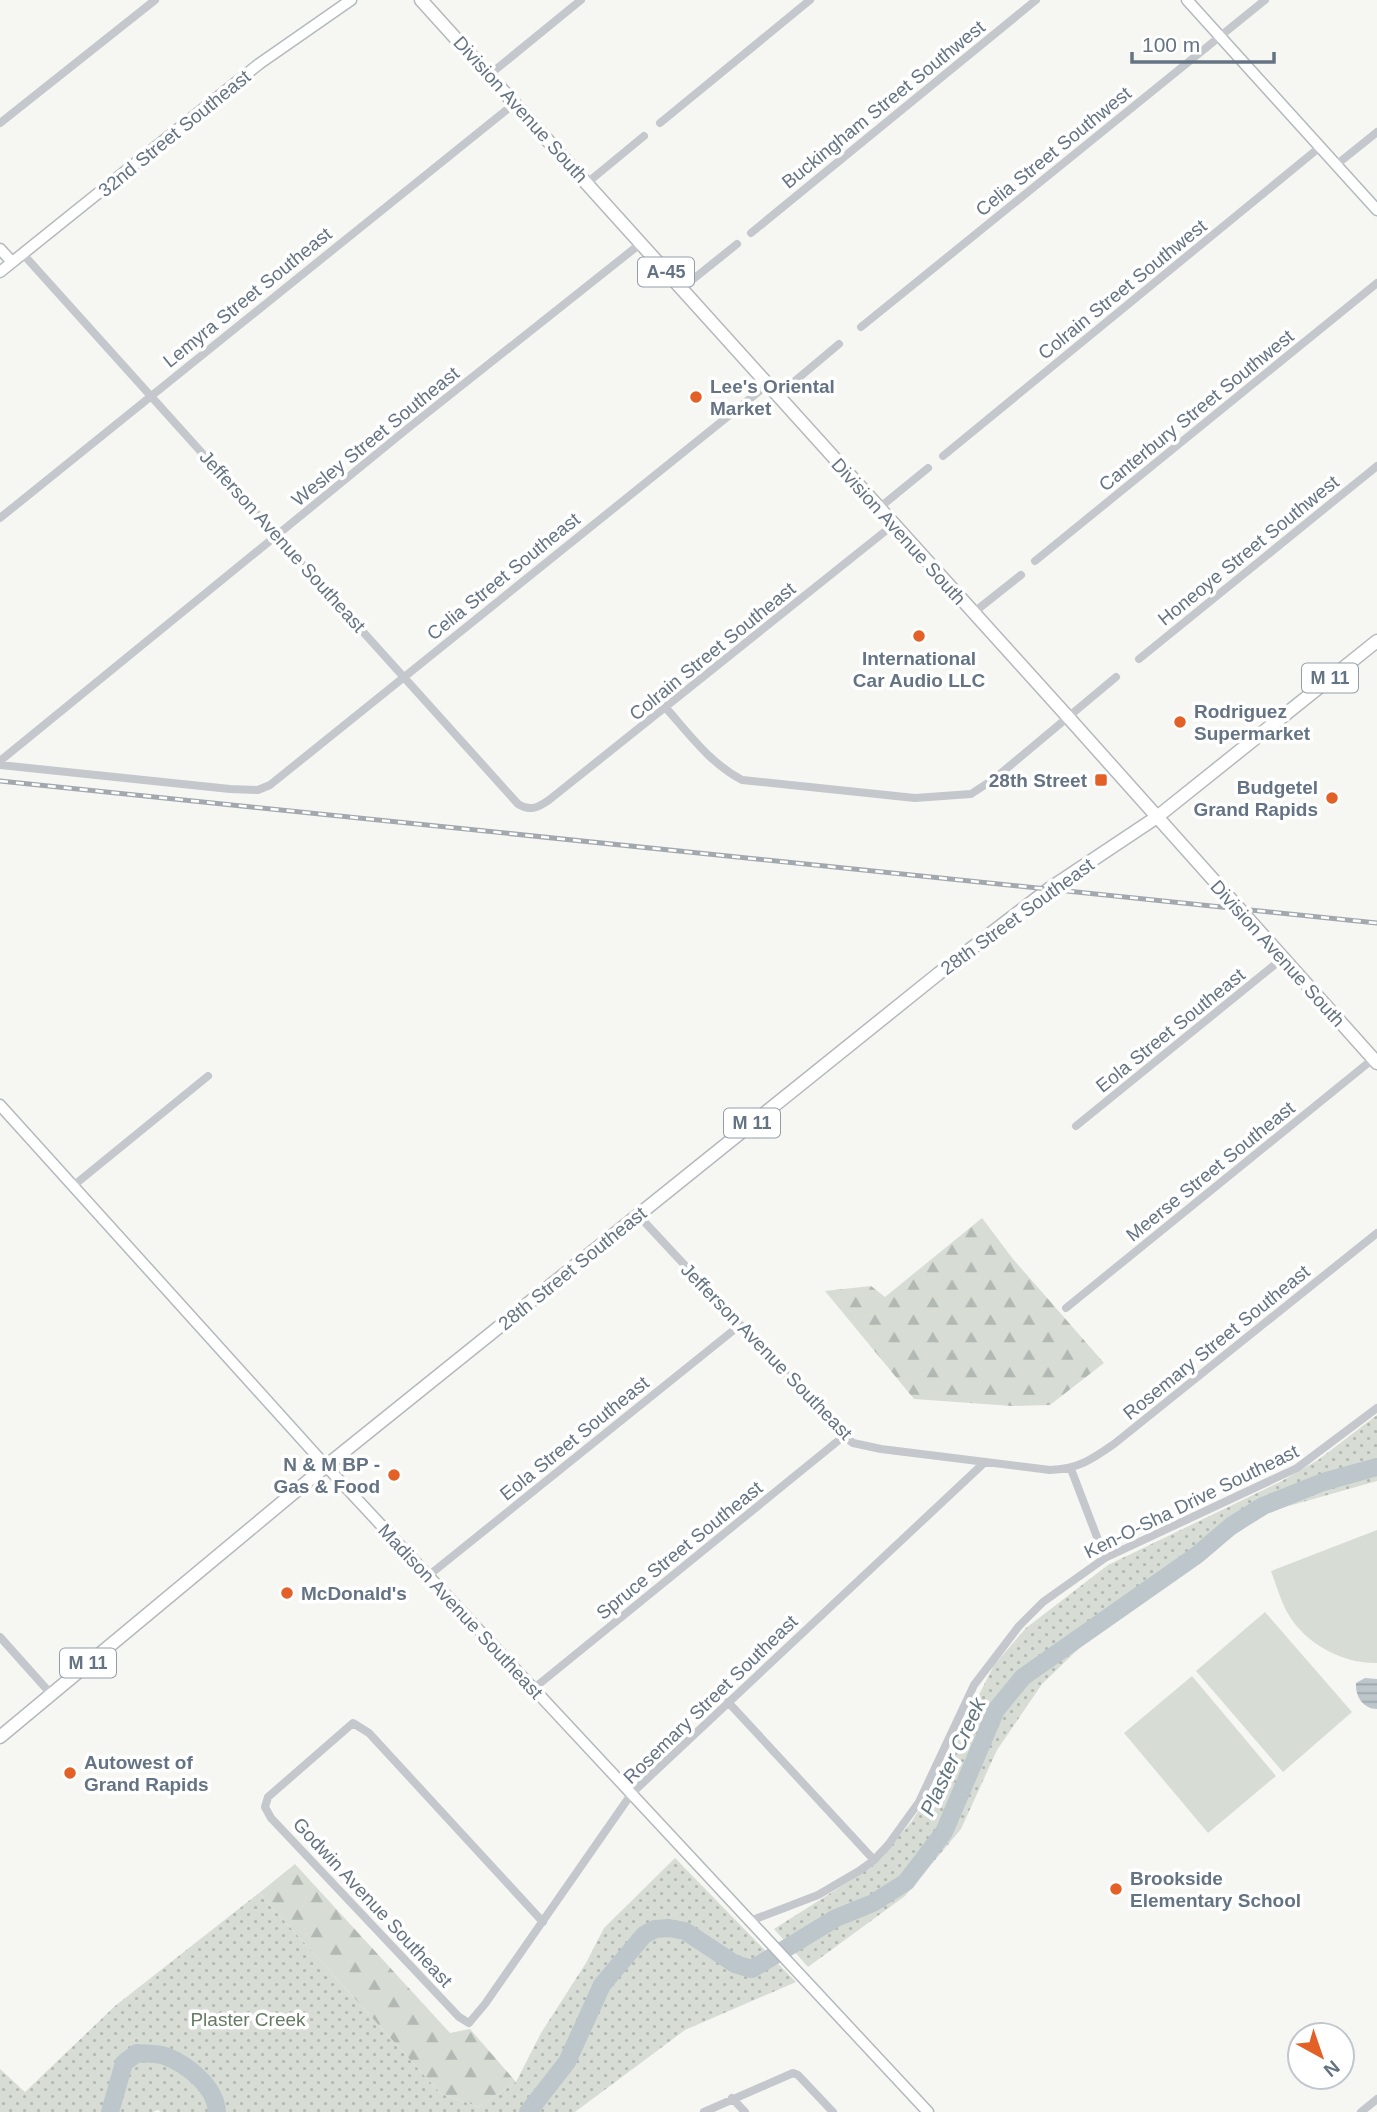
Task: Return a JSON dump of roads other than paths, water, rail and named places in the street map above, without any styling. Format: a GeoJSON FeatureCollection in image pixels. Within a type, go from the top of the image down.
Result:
{"type":"FeatureCollection","features":[{"type":"Feature","properties":{"kind":"main road","name":"Division Avenue South"},"geometry":{"type":"LineString","coordinates":[[421,0],[1375,1061]]}},
{"type":"Feature","properties":{"kind":"main road","name":"M 11"},"geometry":{"type":"LineString","coordinates":[[1157,817],[1377,641]]}},
{"type":"Feature","properties":{"kind":"main road","name":"28th Street Southeast"},"geometry":{"type":"LineString","coordinates":[[0,1737],[326,1466],[995,929],[1049,889],[1157,817]]}},
{"type":"Feature","properties":{"kind":"street"},"geometry":{"type":"LineString","coordinates":[[0,123],[155,0]]}},
{"type":"Feature","properties":{"kind":"street","name":"32nd Street Southeast"},"geometry":{"type":"LineString","coordinates":[[0,272],[249,72],[351,0]]}},
{"type":"Feature","properties":{"kind":"street"},"geometry":{"type":"LineString","coordinates":[[489,75],[581,0]]}},
{"type":"Feature","properties":{"kind":"street"},"geometry":{"type":"LineString","coordinates":[[660,123],[810,0]]}},
{"type":"Feature","properties":{"kind":"street","name":"Buckingham Street Southwest"},"geometry":{"type":"LineString","coordinates":[[751,233],[1036,0]]}},
{"type":"Feature","properties":{"kind":"street"},"geometry":{"type":"LineString","coordinates":[[1187,0],[1377,210]]}},
{"type":"Feature","properties":{"kind":"street","name":"Celia Street Southwest"},"geometry":{"type":"LineString","coordinates":[[861,327],[1265,0]]}},
{"type":"Feature","properties":{"kind":"street","name":"Lemyra Street Southeast"},"geometry":{"type":"LineString","coordinates":[[0,518],[515,103]]}},
{"type":"Feature","properties":{"kind":"street"},"geometry":{"type":"LineString","coordinates":[[1336,165],[1377,132]]}},
{"type":"Feature","properties":{"kind":"street"},"geometry":{"type":"LineString","coordinates":[[587,183],[644,136]]}},
{"type":"Feature","properties":{"kind":"street","name":"Colrain Street Southwest"},"geometry":{"type":"LineString","coordinates":[[943,456],[1320,147]]}},
{"type":"Feature","properties":{"kind":"street","name":"Wesley Street Southeast"},"geometry":{"type":"LineString","coordinates":[[0,763],[407,429],[640,244]]}},
{"type":"Feature","properties":{"kind":"street"},"geometry":{"type":"LineString","coordinates":[[681,289],[737,244]]}},
{"type":"Feature","properties":{"kind":"street"},"geometry":{"type":"LineString","coordinates":[[0,249],[12,262]]}},
{"type":"Feature","properties":{"kind":"street","name":"Jefferson Avenue Southeast"},"geometry":{"type":"LineString","coordinates":[[23,254],[518,804],[528,809],[549,800]]}},
{"type":"Feature","properties":{"kind":"street","name":"Canterbury Street Southwest"},"geometry":{"type":"LineString","coordinates":[[1035,561],[1377,284]]}},
{"type":"Feature","properties":{"kind":"street"},"geometry":{"type":"LineString","coordinates":[[777,396],[839,344]]}},
{"type":"Feature","properties":{"kind":"street","name":"Celia Street Southeast"},"geometry":{"type":"LineString","coordinates":[[0,763],[230,789],[258,790],[270,785],[767,385]]}},
{"type":"Feature","properties":{"kind":"street","name":"Honeoye Street Southwest"},"geometry":{"type":"LineString","coordinates":[[1139,659],[1377,466]]}},
{"type":"Feature","properties":{"kind":"street"},"geometry":{"type":"LineString","coordinates":[[879,508],[928,468]]}},
{"type":"Feature","properties":{"kind":"street","name":"Colrain Street Southeast"},"geometry":{"type":"LineString","coordinates":[[549,800],[893,525]]}},
{"type":"Feature","properties":{"kind":"street"},"geometry":{"type":"LineString","coordinates":[[974,613],[1021,575]]}},
{"type":"Feature","properties":{"kind":"street"},"geometry":{"type":"LineString","coordinates":[[666,708],[705,753],[723,770],[742,780],[915,797],[971,794],[994,779],[1116,677]]}},
{"type":"Feature","properties":{"kind":"street","name":"Eola Street Southeast"},"geometry":{"type":"LineString","coordinates":[[1076,1126],[1283,958]]}},
{"type":"Feature","properties":{"kind":"street","name":"Meerse Street Southeast"},"geometry":{"type":"LineString","coordinates":[[1066,1308],[1375,1061]]}},
{"type":"Feature","properties":{"kind":"street"},"geometry":{"type":"LineString","coordinates":[[73,1186],[208,1076]]}},
{"type":"Feature","properties":{"kind":"street","name":"Madison Avenue Southeast"},"geometry":{"type":"LineString","coordinates":[[0,1105],[326,1466],[928,2112]]}},
{"type":"Feature","properties":{"kind":"street","name":"Jefferson Avenue Southeast"},"geometry":{"type":"LineString","coordinates":[[638,1215],[853,1443],[881,1449],[1049,1470],[1070,1469]]}},
{"type":"Feature","properties":{"kind":"street","name":"Rosemary Street Southeast"},"geometry":{"type":"LineString","coordinates":[[1070,1469],[1114,1444],[1377,1233]]}},
{"type":"Feature","properties":{"kind":"street","name":"Eola Street Southeast"},"geometry":{"type":"LineString","coordinates":[[428,1576],[740,1325]]}},
{"type":"Feature","properties":{"kind":"street","name":"Ken-O-Sha Drive Southeast"},"geometry":{"type":"LineString","coordinates":[[750,1920],[818,1895],[873,1860],[901,1829],[919,1802],[974,1685],[1018,1626],[1043,1602],[1105,1558],[1297,1468],[1377,1408]]}},
{"type":"Feature","properties":{"kind":"street","name":"Spruce Street Southeast"},"geometry":{"type":"LineString","coordinates":[[533,1689],[844,1436]]}},
{"type":"Feature","properties":{"kind":"street","name":"Rosemary Street Southeast"},"geometry":{"type":"LineString","coordinates":[[469,2023],[544,1922],[632,1794],[985,1462]]}},
{"type":"Feature","properties":{"kind":"street"},"geometry":{"type":"LineString","coordinates":[[1070,1469],[1105,1558]]}},
{"type":"Feature","properties":{"kind":"street"},"geometry":{"type":"LineString","coordinates":[[0,1637],[51,1694]]}},
{"type":"Feature","properties":{"kind":"street"},"geometry":{"type":"LineString","coordinates":[[728,1702],[873,1860]]}},
{"type":"Feature","properties":{"kind":"street","name":"Godwin Avenue Southeast"},"geometry":{"type":"LineString","coordinates":[[469,2023],[459,2017],[271,1818],[265,1807],[268,1797],[354,1723],[369,1733],[544,1922]]}},
{"type":"Feature","properties":{"kind":"street"},"geometry":{"type":"LineString","coordinates":[[704,2112],[793,2073],[808,2084],[833,2112]]}},
{"type":"Feature","properties":{"kind":"street"},"geometry":{"type":"LineString","coordinates":[[732,2098],[745,2112]]}},
{"type":"Feature","properties":{"kind":"street"},"geometry":{"type":"LineString","coordinates":[[1361,2112],[1377,2099]]}},
{"type":"Feature","properties":{"kind":"waterway","name":"Plaster Creek"},"geometry":{"type":"LineString","coordinates":[[528,2112],[567,2062],[602,1985],[644,1935],[655,1929],[685,1931],[735,1964],[752,1969],[836,1918],[873,1903],[906,1882],[944,1832],[996,1710],[1023,1677],[1197,1555],[1231,1526],[1263,1506],[1323,1482],[1377,1467]]}},
{"type":"Feature","properties":{"kind":"waterway","name":"Plaster Creek"},"geometry":{"type":"LineString","coordinates":[[110,2112],[124,2063],[137,2053],[165,2056],[191,2071],[212,2094],[217,2112]]}},
{"type":"Feature","properties":{"kind":"railway"},"geometry":{"type":"LineString","coordinates":[[0,781],[1377,923]]}},
{"type":"Feature","properties":{"kind":"place","name":"Lee's Oriental Market"},"geometry":{"type":"Point","coordinates":[696,397]}},
{"type":"Feature","properties":{"kind":"place","name":"International Car Audio LLC"},"geometry":{"type":"Point","coordinates":[919,636]}},
{"type":"Feature","properties":{"kind":"place","name":"Rodriguez Supermarket"},"geometry":{"type":"Point","coordinates":[1180,722]}},
{"type":"Feature","properties":{"kind":"place","name":"28th Street"},"geometry":{"type":"Point","coordinates":[1101,780]}},
{"type":"Feature","properties":{"kind":"place","name":"Budgetel Grand Rapids"},"geometry":{"type":"Point","coordinates":[1332,798]}},
{"type":"Feature","properties":{"kind":"place","name":"N & M BP - Gas & Food"},"geometry":{"type":"Point","coordinates":[394,1475]}},
{"type":"Feature","properties":{"kind":"place","name":"McDonald's"},"geometry":{"type":"Point","coordinates":[287,1593]}},
{"type":"Feature","properties":{"kind":"place","name":"Autowest of Grand Rapids"},"geometry":{"type":"Point","coordinates":[70,1773]}},
{"type":"Feature","properties":{"kind":"place","name":"Brookside Elementary School"},"geometry":{"type":"Point","coordinates":[1116,1889]}}]}
